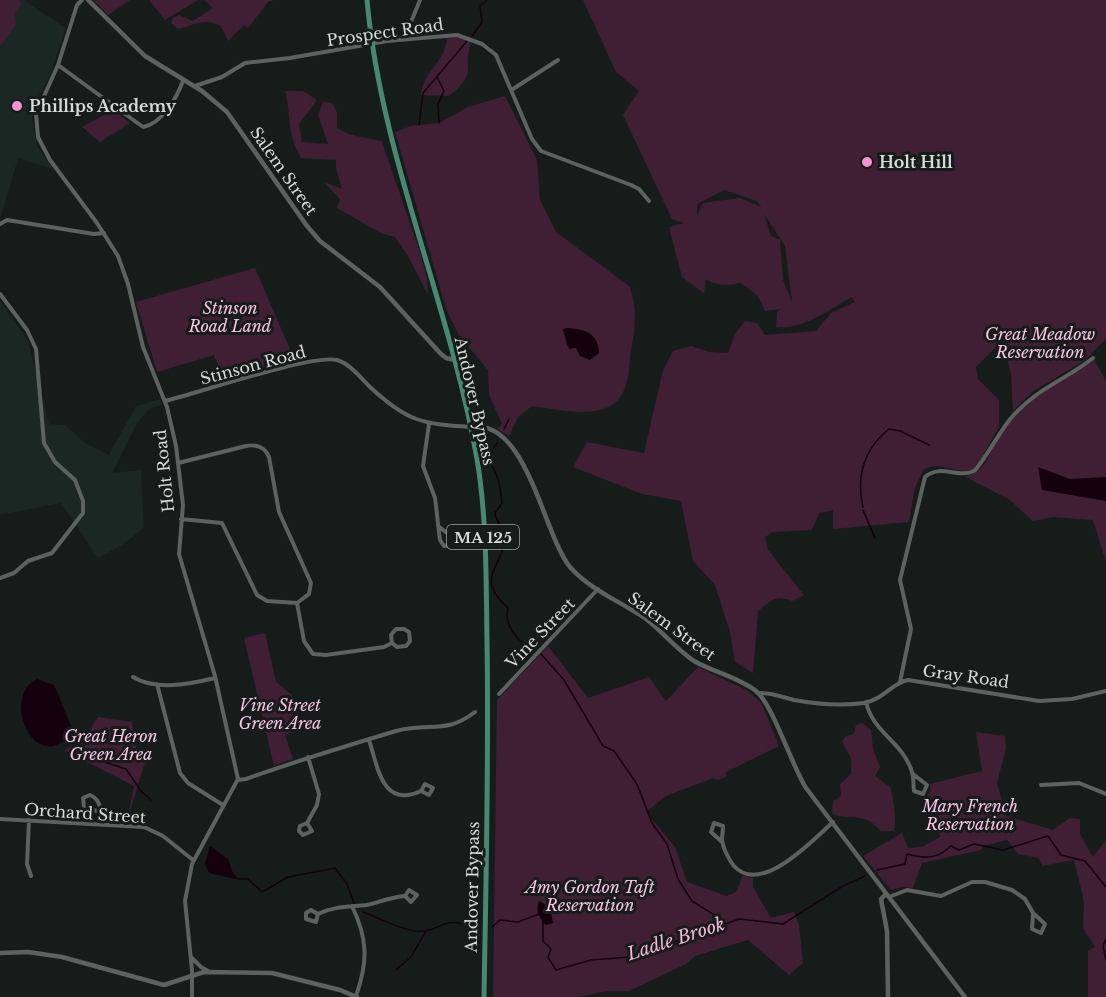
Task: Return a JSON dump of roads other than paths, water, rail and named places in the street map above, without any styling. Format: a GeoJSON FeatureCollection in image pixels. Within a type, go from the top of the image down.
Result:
{"type":"FeatureCollection","features":[{"type":"Feature","properties":{"kind":"main road","name":"Andover Bypass"},"geometry":{"type":"LineString","coordinates":[[367,0],[383,104],[455,360],[471,427],[479,483],[486,612],[488,724],[484,997]]}},
{"type":"Feature","properties":{"kind":"street","name":"Holt Road"},"geometry":{"type":"LineString","coordinates":[[82,0],[77,2],[58,65],[36,114],[38,137],[50,160],[104,233],[125,273],[144,347],[165,401],[178,463],[183,505],[178,549],[180,560],[215,678],[238,780]]}},
{"type":"Feature","properties":{"kind":"street","name":"Salem Street"},"geometry":{"type":"LineString","coordinates":[[88,0],[146,56],[219,105],[233,119],[291,207],[313,233],[380,287],[440,353],[446,358],[455,360]]}},
{"type":"Feature","properties":{"kind":"street"},"geometry":{"type":"LineString","coordinates":[[408,39],[411,22],[420,0]]}},
{"type":"Feature","properties":{"kind":"street","name":"Prospect Road"},"geometry":{"type":"LineString","coordinates":[[194,87],[222,77],[245,63],[408,39],[453,35],[482,44],[496,55],[513,89],[532,139],[541,151],[631,185],[639,189],[649,201]]}},
{"type":"Feature","properties":{"kind":"street"},"geometry":{"type":"LineString","coordinates":[[513,89],[558,60]]}},
{"type":"Feature","properties":{"kind":"street"},"geometry":{"type":"LineString","coordinates":[[58,65],[143,128],[155,123],[168,107],[183,81]]}},
{"type":"Feature","properties":{"kind":"street"},"geometry":{"type":"LineString","coordinates":[[0,224],[8,220],[94,234],[104,233]]}},
{"type":"Feature","properties":{"kind":"street"},"geometry":{"type":"LineString","coordinates":[[0,294],[27,330],[36,349],[44,443],[55,462],[75,480],[83,501],[82,513],[52,554],[28,561],[14,573],[0,578]]}},
{"type":"Feature","properties":{"kind":"street"},"geometry":{"type":"LineString","coordinates":[[900,682],[911,629],[900,580],[926,477],[936,470],[966,473],[975,471],[1001,429],[1025,404],[1043,388],[1093,358]]}},
{"type":"Feature","properties":{"kind":"street","name":"Stinson Road"},"geometry":{"type":"LineString","coordinates":[[165,401],[294,365],[334,360],[345,364],[410,418],[429,424],[471,427]]}},
{"type":"Feature","properties":{"kind":"street"},"geometry":{"type":"LineString","coordinates":[[429,424],[423,466],[435,498],[438,526],[440,542],[444,546],[450,545],[452,537],[438,526]]}},
{"type":"Feature","properties":{"kind":"street","name":"Salem Street"},"geometry":{"type":"LineString","coordinates":[[471,427],[492,429],[510,445],[528,472],[560,553],[573,570],[598,590],[648,621],[694,660],[758,693]]}},
{"type":"Feature","properties":{"kind":"street"},"geometry":{"type":"LineString","coordinates":[[178,463],[250,445],[265,450],[269,457],[279,512],[311,583],[309,594],[297,603],[267,601],[257,595],[222,523],[181,519]]}},
{"type":"Feature","properties":{"kind":"street","name":"Vine Street"},"geometry":{"type":"LineString","coordinates":[[499,694],[598,590]]}},
{"type":"Feature","properties":{"kind":"street"},"geometry":{"type":"LineString","coordinates":[[297,603],[304,641],[313,654],[326,655],[384,647],[392,643]]}},
{"type":"Feature","properties":{"kind":"street"},"geometry":{"type":"LineString","coordinates":[[402,628],[409,632],[410,641],[406,646],[400,648],[392,643],[391,635],[396,629],[402,628]]}},
{"type":"Feature","properties":{"kind":"street"},"geometry":{"type":"LineString","coordinates":[[133,677],[140,681],[157,684],[188,683],[215,678]]}},
{"type":"Feature","properties":{"kind":"street","name":"Gray Road"},"geometry":{"type":"LineString","coordinates":[[758,693],[812,703],[866,702],[881,698],[900,682],[914,681],[1039,701],[1072,699],[1106,691]]}},
{"type":"Feature","properties":{"kind":"street"},"geometry":{"type":"LineString","coordinates":[[157,684],[180,773],[188,783],[223,805]]}},
{"type":"Feature","properties":{"kind":"street"},"geometry":{"type":"LineString","coordinates":[[758,693],[769,710],[795,771],[965,997]]}},
{"type":"Feature","properties":{"kind":"street"},"geometry":{"type":"LineString","coordinates":[[866,702],[873,724],[896,745],[913,774],[926,784],[927,790],[923,794],[914,791],[913,774]]}},
{"type":"Feature","properties":{"kind":"street"},"geometry":{"type":"LineString","coordinates":[[192,997],[185,901],[193,860],[238,780],[246,780],[308,757],[418,727],[454,726],[475,712]]}},
{"type":"Feature","properties":{"kind":"street"},"geometry":{"type":"LineString","coordinates":[[369,740],[382,781],[389,790],[403,796],[421,791]]}},
{"type":"Feature","properties":{"kind":"street"},"geometry":{"type":"LineString","coordinates":[[307,823],[317,805],[319,794],[308,757]]}},
{"type":"Feature","properties":{"kind":"street"},"geometry":{"type":"LineString","coordinates":[[1041,784],[1078,783],[1106,794]]}},
{"type":"Feature","properties":{"kind":"street"},"geometry":{"type":"LineString","coordinates":[[100,812],[84,807],[82,800],[85,796],[92,796],[96,799],[100,812],[101,824]]}},
{"type":"Feature","properties":{"kind":"street","name":"Orchard Street"},"geometry":{"type":"LineString","coordinates":[[0,819],[150,828],[193,860]]}},
{"type":"Feature","properties":{"kind":"street"},"geometry":{"type":"LineString","coordinates":[[29,820],[27,864],[31,876]]}},
{"type":"Feature","properties":{"kind":"street"},"geometry":{"type":"LineString","coordinates":[[722,842],[723,827],[715,823],[711,826],[711,832],[722,842],[736,868],[748,874],[759,874],[790,860],[833,822]]}},
{"type":"Feature","properties":{"kind":"street"},"geometry":{"type":"LineString","coordinates":[[888,997],[888,931],[881,899],[908,890],[930,896],[945,895],[967,884],[980,881],[1015,892],[1025,899],[1033,914],[1046,924],[1041,933],[1035,933],[1031,928],[1033,914]]}},
{"type":"Feature","properties":{"kind":"street"},"geometry":{"type":"LineString","coordinates":[[318,914],[333,908],[405,896]]}},
{"type":"Feature","properties":{"kind":"street"},"geometry":{"type":"LineString","coordinates":[[0,953],[28,952],[63,957],[164,986],[209,971],[278,974],[340,990],[357,997],[367,952],[364,936],[351,906]]}},
{"type":"Feature","properties":{"kind":"street"},"geometry":{"type":"LineString","coordinates":[[190,954],[197,965],[209,971]]}},
{"type":"Feature","properties":{"kind":"waterway"},"geometry":{"type":"LineString","coordinates":[[472,36],[482,22],[480,6],[487,0]]}},
{"type":"Feature","properties":{"kind":"waterway"},"geometry":{"type":"LineString","coordinates":[[419,125],[423,93],[467,41]]}},
{"type":"Feature","properties":{"kind":"waterway"},"geometry":{"type":"LineString","coordinates":[[437,77],[444,91],[438,104],[439,123]]}},
{"type":"Feature","properties":{"kind":"waterway"},"geometry":{"type":"LineString","coordinates":[[504,429],[509,419]]}},
{"type":"Feature","properties":{"kind":"waterway"},"geometry":{"type":"LineString","coordinates":[[863,507],[861,474],[868,455],[880,437],[889,429],[900,431],[929,445]]}},
{"type":"Feature","properties":{"kind":"waterway"},"geometry":{"type":"LineString","coordinates":[[498,442],[488,457],[488,462],[495,470],[498,481],[502,503],[495,513],[505,539],[491,579],[498,597],[508,608],[508,621],[513,633],[533,650]]}},
{"type":"Feature","properties":{"kind":"waterway"},"geometry":{"type":"LineString","coordinates":[[863,510],[875,538]]}},
{"type":"Feature","properties":{"kind":"waterway"},"geometry":{"type":"LineString","coordinates":[[541,654],[564,680],[603,746],[614,751],[637,784],[652,823],[667,844],[678,879],[692,901],[724,921]]}},
{"type":"Feature","properties":{"kind":"waterway","name":"Ladle Brook"},"geometry":{"type":"LineString","coordinates":[[66,740],[89,757],[126,769],[141,791],[151,800]]}},
{"type":"Feature","properties":{"kind":"waterway","name":"Ladle Brook"},"geometry":{"type":"LineString","coordinates":[[877,870],[905,864],[907,854],[930,857],[936,856],[951,846],[959,850],[974,844],[1003,850],[1048,836],[1061,855],[1085,861],[1106,887]]}},
{"type":"Feature","properties":{"kind":"waterway","name":"Ladle Brook"},"geometry":{"type":"LineString","coordinates":[[240,879],[248,879],[262,892],[288,877],[335,868],[347,884],[354,903]]}},
{"type":"Feature","properties":{"kind":"waterway","name":"Ladle Brook"},"geometry":{"type":"LineString","coordinates":[[543,921],[543,941],[551,949],[548,957],[556,970],[591,960],[631,957],[739,919],[783,924],[843,886],[865,876]]}},
{"type":"Feature","properties":{"kind":"waterway","name":"Ladle Brook"},"geometry":{"type":"LineString","coordinates":[[363,912],[396,926],[416,931],[425,931],[455,922],[473,928],[478,927]]}},
{"type":"Feature","properties":{"kind":"waterway","name":"Ladle Brook"},"geometry":{"type":"LineString","coordinates":[[492,927],[500,920],[518,922],[539,914]]}},
{"type":"Feature","properties":{"kind":"waterway"},"geometry":{"type":"LineString","coordinates":[[396,970],[411,957],[426,931]]}},
{"type":"Feature","properties":{"kind":"waterway"},"geometry":{"type":"LineString","coordinates":[[1106,939],[1103,946],[1106,960]]}},
{"type":"Feature","properties":{"kind":"place","name":"Phillips Academy"},"geometry":{"type":"Point","coordinates":[17,106]}},
{"type":"Feature","properties":{"kind":"place","name":"Holt Hill"},"geometry":{"type":"Point","coordinates":[867,162]}},
{"type":"Feature","properties":{"kind":"park label","name":"Stinson Road Land"},"geometry":{"type":"Point","coordinates":[230,317]}},
{"type":"Feature","properties":{"kind":"park label","name":"Great Meadow Reservation"},"geometry":{"type":"Point","coordinates":[1040,343]}},
{"type":"Feature","properties":{"kind":"park label","name":"Vine Street Green Area"},"geometry":{"type":"Point","coordinates":[280,714]}},
{"type":"Feature","properties":{"kind":"park label","name":"Great Heron Green Area"},"geometry":{"type":"Point","coordinates":[111,745]}},
{"type":"Feature","properties":{"kind":"park label","name":"Mary French Reservation"},"geometry":{"type":"Point","coordinates":[970,815]}},
{"type":"Feature","properties":{"kind":"park label","name":"Amy Gordon Taft Reservation"},"geometry":{"type":"Point","coordinates":[590,896]}}]}
